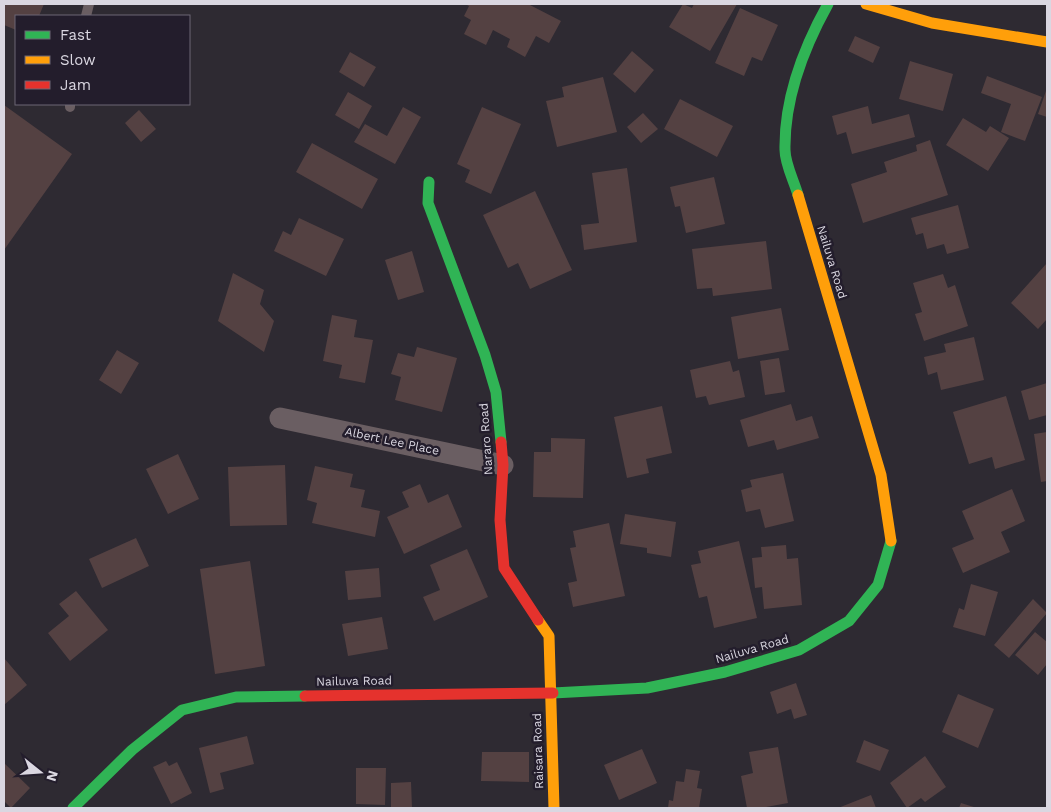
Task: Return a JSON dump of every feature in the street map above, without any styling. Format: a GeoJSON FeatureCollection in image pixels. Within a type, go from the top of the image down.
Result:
{"type":"FeatureCollection","features":[{"type":"Feature","properties":{"kind":"main road","name":"Nailuva Road"},"geometry":{"type":"LineString","coordinates":[[73,808],[132,750],[182,710],[227,699],[236,697],[549,693],[647,688],[725,672],[799,650],[849,621],[878,585],[892,538],[881,475],[785,152],[790,94],[810,36],[828,4]]}},
{"type":"Feature","properties":{"kind":"main road"},"geometry":{"type":"LineString","coordinates":[[866,4],[1047,42]]}},
{"type":"Feature","properties":{"kind":"main road","name":"Nararo Road"},"geometry":{"type":"LineString","coordinates":[[429,182],[428,204],[485,355],[496,392],[503,465],[500,520],[504,568],[550,636],[549,693]]}},
{"type":"Feature","properties":{"kind":"main road","name":"Raisara Road"},"geometry":{"type":"LineString","coordinates":[[549,693],[554,808]]}},
{"type":"Feature","properties":{"kind":"street","name":"Albert Lee Place"},"geometry":{"type":"LineString","coordinates":[[280,418],[503,465]]}},
{"type":"Feature","properties":{"kind":"building"},"geometry":{"type":"Polygon","coordinates":[[[4,4],[44,4],[39,15],[15,15],[15,30],[4,25],[4,4]]]}},
{"type":"Feature","properties":{"kind":"building"},"geometry":{"type":"Polygon","coordinates":[[[465,4],[528,4],[561,21],[549,43],[536,36],[525,57],[507,47],[510,39],[493,30],[486,45],[464,34],[471,20],[464,16],[469,6],[465,4]]]}},
{"type":"Feature","properties":{"kind":"building"},"geometry":{"type":"Polygon","coordinates":[[[683,4],[692,8],[694,4],[737,4],[710,51],[669,27],[683,4]]]}},
{"type":"Feature","properties":{"kind":"building"},"geometry":{"type":"Polygon","coordinates":[[[740,8],[778,25],[762,61],[752,57],[744,76],[715,63],[740,8]]]}},
{"type":"Feature","properties":{"kind":"building"},"geometry":{"type":"Polygon","coordinates":[[[855,36],[880,47],[873,63],[848,51],[855,36]]]}},
{"type":"Feature","properties":{"kind":"building"},"geometry":{"type":"Polygon","coordinates":[[[632,51],[654,70],[635,93],[613,74],[632,51]]]}},
{"type":"Feature","properties":{"kind":"building"},"geometry":{"type":"Polygon","coordinates":[[[350,52],[376,67],[364,87],[339,72],[350,52]]]}},
{"type":"Feature","properties":{"kind":"building"},"geometry":{"type":"Polygon","coordinates":[[[910,61],[953,74],[943,111],[899,99],[910,61]]]}},
{"type":"Feature","properties":{"kind":"building"},"geometry":{"type":"Polygon","coordinates":[[[987,76],[1042,97],[1025,141],[1001,132],[1011,104],[981,93],[987,76]]]}},
{"type":"Feature","properties":{"kind":"building"},"geometry":{"type":"Polygon","coordinates":[[[603,77],[617,132],[557,147],[546,101],[564,97],[562,87],[603,77]]]}},
{"type":"Feature","properties":{"kind":"building"},"geometry":{"type":"Polygon","coordinates":[[[1047,88],[1047,117],[1038,114],[1047,88]]]}},
{"type":"Feature","properties":{"kind":"building"},"geometry":{"type":"Polygon","coordinates":[[[348,92],[372,106],[359,129],[335,115],[348,92]]]}},
{"type":"Feature","properties":{"kind":"building"},"geometry":{"type":"Polygon","coordinates":[[[680,99],[733,126],[717,157],[664,129],[680,99]]]}},
{"type":"Feature","properties":{"kind":"building"},"geometry":{"type":"Polygon","coordinates":[[[4,105],[72,154],[4,250],[4,105]]]}},
{"type":"Feature","properties":{"kind":"building"},"geometry":{"type":"Polygon","coordinates":[[[868,106],[872,124],[909,114],[915,137],[852,154],[846,132],[837,135],[832,116],[868,106]]]}},
{"type":"Feature","properties":{"kind":"building"},"geometry":{"type":"Polygon","coordinates":[[[403,107],[421,117],[395,164],[354,142],[365,124],[387,136],[403,107]]]}},
{"type":"Feature","properties":{"kind":"building"},"geometry":{"type":"Polygon","coordinates":[[[482,107],[521,124],[491,194],[465,182],[470,170],[457,164],[482,107]]]}},
{"type":"Feature","properties":{"kind":"building"},"geometry":{"type":"Polygon","coordinates":[[[139,110],[156,129],[141,142],[125,123],[139,110]]]}},
{"type":"Feature","properties":{"kind":"building"},"geometry":{"type":"Polygon","coordinates":[[[643,113],[658,129],[641,143],[627,127],[643,113]]]}},
{"type":"Feature","properties":{"kind":"building"},"geometry":{"type":"Polygon","coordinates":[[[963,118],[986,132],[990,126],[1009,138],[988,171],[946,145],[963,118]]]}},
{"type":"Feature","properties":{"kind":"building"},"geometry":{"type":"Polygon","coordinates":[[[930,140],[948,195],[863,223],[851,184],[887,172],[884,162],[917,151],[916,145],[930,140]]]}},
{"type":"Feature","properties":{"kind":"building"},"geometry":{"type":"Polygon","coordinates":[[[312,143],[378,179],[362,209],[296,172],[312,143]]]}},
{"type":"Feature","properties":{"kind":"building"},"geometry":{"type":"Polygon","coordinates":[[[627,168],[637,242],[584,250],[581,225],[599,223],[592,173],[627,168]]]}},
{"type":"Feature","properties":{"kind":"building"},"geometry":{"type":"Polygon","coordinates":[[[714,177],[725,224],[686,233],[680,206],[675,207],[670,187],[714,177]]]}},
{"type":"Feature","properties":{"kind":"building"},"geometry":{"type":"Polygon","coordinates":[[[535,191],[572,270],[530,289],[518,263],[508,268],[483,215],[535,191]]]}},
{"type":"Feature","properties":{"kind":"building"},"geometry":{"type":"Polygon","coordinates":[[[958,205],[969,248],[947,254],[944,244],[927,249],[923,233],[916,235],[911,218],[958,205]]]}},
{"type":"Feature","properties":{"kind":"building"},"geometry":{"type":"Polygon","coordinates":[[[299,218],[344,239],[326,276],[274,251],[283,231],[291,235],[299,218]]]}},
{"type":"Feature","properties":{"kind":"building"},"geometry":{"type":"Polygon","coordinates":[[[766,241],[772,289],[713,296],[712,288],[697,289],[692,249],[766,241]]]}},
{"type":"Feature","properties":{"kind":"building"},"geometry":{"type":"Polygon","coordinates":[[[412,251],[424,292],[398,300],[385,260],[412,251]]]}},
{"type":"Feature","properties":{"kind":"building"},"geometry":{"type":"Polygon","coordinates":[[[1047,263],[1047,319],[1038,329],[1011,303],[1047,263]]]}},
{"type":"Feature","properties":{"kind":"building"},"geometry":{"type":"Polygon","coordinates":[[[233,273],[264,290],[260,304],[274,321],[264,352],[218,321],[233,273]]]}},
{"type":"Feature","properties":{"kind":"building"},"geometry":{"type":"Polygon","coordinates":[[[943,274],[948,288],[955,285],[968,326],[924,341],[915,314],[922,312],[913,283],[943,274]]]}},
{"type":"Feature","properties":{"kind":"building"},"geometry":{"type":"Polygon","coordinates":[[[781,308],[789,350],[738,359],[731,317],[781,308]]]}},
{"type":"Feature","properties":{"kind":"building"},"geometry":{"type":"Polygon","coordinates":[[[332,315],[357,320],[354,337],[373,340],[365,383],[339,378],[342,365],[323,361],[332,315]]]}},
{"type":"Feature","properties":{"kind":"building"},"geometry":{"type":"Polygon","coordinates":[[[974,337],[984,380],[941,390],[937,372],[928,375],[924,357],[946,352],[944,344],[974,337]]]}},
{"type":"Feature","properties":{"kind":"building"},"geometry":{"type":"Polygon","coordinates":[[[417,347],[457,358],[442,412],[395,400],[401,377],[391,374],[398,353],[414,357],[417,347]]]}},
{"type":"Feature","properties":{"kind":"building"},"geometry":{"type":"Polygon","coordinates":[[[117,350],[139,363],[121,394],[99,380],[117,350]]]}},
{"type":"Feature","properties":{"kind":"building"},"geometry":{"type":"Polygon","coordinates":[[[779,358],[785,392],[765,395],[760,361],[779,358]]]}},
{"type":"Feature","properties":{"kind":"building"},"geometry":{"type":"Polygon","coordinates":[[[730,361],[733,372],[739,370],[745,397],[709,405],[706,396],[696,398],[690,370],[730,361]]]}},
{"type":"Feature","properties":{"kind":"building"},"geometry":{"type":"Polygon","coordinates":[[[1047,383],[1047,415],[1029,420],[1021,391],[1047,383]]]}},
{"type":"Feature","properties":{"kind":"building"},"geometry":{"type":"Polygon","coordinates":[[[1006,396],[1025,460],[995,469],[992,457],[969,464],[953,412],[1006,396]]]}},
{"type":"Feature","properties":{"kind":"building"},"geometry":{"type":"Polygon","coordinates":[[[791,404],[796,421],[812,416],[819,438],[777,450],[774,440],[748,447],[740,420],[791,404]]]}},
{"type":"Feature","properties":{"kind":"building"},"geometry":{"type":"Polygon","coordinates":[[[662,406],[672,453],[646,459],[649,473],[627,478],[614,417],[662,406]]]}},
{"type":"Feature","properties":{"kind":"building"},"geometry":{"type":"Polygon","coordinates":[[[1047,432],[1047,481],[1041,482],[1034,434],[1047,432]]]}},
{"type":"Feature","properties":{"kind":"building"},"geometry":{"type":"Polygon","coordinates":[[[551,438],[585,439],[583,498],[533,497],[534,452],[551,452],[551,438]]]}},
{"type":"Feature","properties":{"kind":"building"},"geometry":{"type":"Polygon","coordinates":[[[178,454],[199,499],[168,514],[146,469],[178,454]]]}},
{"type":"Feature","properties":{"kind":"building"},"geometry":{"type":"Polygon","coordinates":[[[285,465],[287,525],[230,526],[228,467],[285,465]]]}},
{"type":"Feature","properties":{"kind":"building"},"geometry":{"type":"Polygon","coordinates":[[[315,466],[353,474],[350,487],[365,490],[361,507],[380,511],[375,537],[312,523],[317,503],[307,500],[315,466]]]}},
{"type":"Feature","properties":{"kind":"building"},"geometry":{"type":"Polygon","coordinates":[[[783,473],[794,521],[765,528],[760,509],[746,512],[741,490],[752,487],[750,480],[783,473]]]}},
{"type":"Feature","properties":{"kind":"building"},"geometry":{"type":"Polygon","coordinates":[[[420,484],[428,503],[448,494],[462,527],[404,554],[387,517],[409,507],[402,492],[420,484]]]}},
{"type":"Feature","properties":{"kind":"building"},"geometry":{"type":"Polygon","coordinates":[[[1012,489],[1025,521],[1001,532],[1010,552],[963,573],[952,548],[974,539],[962,511],[1012,489]]]}},
{"type":"Feature","properties":{"kind":"building"},"geometry":{"type":"Polygon","coordinates":[[[625,514],[676,522],[671,557],[647,553],[647,548],[620,544],[625,514]]]}},
{"type":"Feature","properties":{"kind":"building"},"geometry":{"type":"Polygon","coordinates":[[[609,523],[625,596],[573,607],[568,583],[577,581],[570,548],[576,547],[573,531],[609,523]]]}},
{"type":"Feature","properties":{"kind":"building"},"geometry":{"type":"Polygon","coordinates":[[[136,538],[149,566],[102,588],[89,559],[136,538]]]}},
{"type":"Feature","properties":{"kind":"building"},"geometry":{"type":"Polygon","coordinates":[[[739,541],[757,618],[714,628],[707,596],[699,598],[691,565],[701,563],[698,551],[739,541]]]}},
{"type":"Feature","properties":{"kind":"building"},"geometry":{"type":"Polygon","coordinates":[[[786,545],[787,559],[798,558],[802,605],[764,609],[762,587],[755,588],[752,558],[762,557],[761,547],[786,545]]]}},
{"type":"Feature","properties":{"kind":"building"},"geometry":{"type":"Polygon","coordinates":[[[467,549],[488,597],[434,621],[423,597],[440,590],[430,565],[467,549]]]}},
{"type":"Feature","properties":{"kind":"building"},"geometry":{"type":"Polygon","coordinates":[[[250,561],[265,666],[215,674],[200,569],[250,561]]]}},
{"type":"Feature","properties":{"kind":"building"},"geometry":{"type":"Polygon","coordinates":[[[379,568],[381,597],[348,600],[345,571],[379,568]]]}},
{"type":"Feature","properties":{"kind":"building"},"geometry":{"type":"Polygon","coordinates":[[[971,584],[998,592],[985,636],[953,627],[959,608],[964,610],[971,584]]]}},
{"type":"Feature","properties":{"kind":"building"},"geometry":{"type":"Polygon","coordinates":[[[76,591],[108,630],[70,661],[48,633],[69,616],[59,604],[76,591]]]}},
{"type":"Feature","properties":{"kind":"building"},"geometry":{"type":"Polygon","coordinates":[[[1033,599],[1047,613],[1009,658],[994,645],[1033,599]]]}},
{"type":"Feature","properties":{"kind":"building"},"geometry":{"type":"Polygon","coordinates":[[[382,617],[388,649],[348,656],[342,624],[382,617]]]}},
{"type":"Feature","properties":{"kind":"building"},"geometry":{"type":"Polygon","coordinates":[[[1035,632],[1047,642],[1047,664],[1038,675],[1015,655],[1035,632]]]}},
{"type":"Feature","properties":{"kind":"building"},"geometry":{"type":"Polygon","coordinates":[[[4,658],[27,685],[4,705],[4,658]]]}},
{"type":"Feature","properties":{"kind":"building"},"geometry":{"type":"Polygon","coordinates":[[[796,683],[807,715],[794,719],[791,709],[777,714],[770,692],[796,683]]]}},
{"type":"Feature","properties":{"kind":"building"},"geometry":{"type":"Polygon","coordinates":[[[958,694],[994,709],[978,748],[942,732],[958,694]]]}},
{"type":"Feature","properties":{"kind":"building"},"geometry":{"type":"Polygon","coordinates":[[[247,736],[254,764],[220,773],[224,789],[210,793],[199,748],[247,736]]]}},
{"type":"Feature","properties":{"kind":"building"},"geometry":{"type":"Polygon","coordinates":[[[864,740],[889,750],[880,771],[856,762],[864,740]]]}},
{"type":"Feature","properties":{"kind":"building"},"geometry":{"type":"Polygon","coordinates":[[[778,747],[788,803],[760,808],[747,808],[741,776],[753,773],[749,752],[778,747]]]}},
{"type":"Feature","properties":{"kind":"building"},"geometry":{"type":"Polygon","coordinates":[[[642,749],[657,783],[619,800],[604,765],[642,749]]]}},
{"type":"Feature","properties":{"kind":"building"},"geometry":{"type":"Polygon","coordinates":[[[482,752],[529,752],[529,782],[481,781],[482,752]]]}},
{"type":"Feature","properties":{"kind":"building"},"geometry":{"type":"Polygon","coordinates":[[[925,756],[946,787],[925,802],[921,798],[907,808],[890,783],[925,756]]]}},
{"type":"Feature","properties":{"kind":"building"},"geometry":{"type":"Polygon","coordinates":[[[166,761],[169,766],[177,762],[192,793],[171,804],[153,767],[166,761]]]}},
{"type":"Feature","properties":{"kind":"building"},"geometry":{"type":"Polygon","coordinates":[[[4,763],[30,788],[11,808],[4,801],[4,763]]]}},
{"type":"Feature","properties":{"kind":"building"},"geometry":{"type":"Polygon","coordinates":[[[356,768],[386,768],[385,805],[356,804],[356,768]]]}},
{"type":"Feature","properties":{"kind":"building"},"geometry":{"type":"Polygon","coordinates":[[[686,769],[700,771],[697,788],[702,789],[699,808],[668,808],[669,800],[673,801],[676,781],[684,782],[686,769]]]}},
{"type":"Feature","properties":{"kind":"building"},"geometry":{"type":"Polygon","coordinates":[[[411,782],[412,808],[391,808],[391,783],[411,782]]]}},
{"type":"Feature","properties":{"kind":"building"},"geometry":{"type":"Polygon","coordinates":[[[871,795],[876,808],[838,808],[871,795]]]}},
{"type":"Feature","properties":{"kind":"building"},"geometry":{"type":"Polygon","coordinates":[[[961,803],[977,808],[959,808],[961,803]]]}},
{"type":"Feature","properties":{"kind":"traffic: fast"},"geometry":{"type":"LineString","coordinates":[[798,195],[785,155],[788,112],[803,56],[828,4]]}},
{"type":"Feature","properties":{"kind":"traffic: fast"},"geometry":{"type":"LineString","coordinates":[[429,182],[428,203],[485,355],[496,392],[501,442]]}},
{"type":"Feature","properties":{"kind":"traffic: fast"},"geometry":{"type":"LineString","coordinates":[[553,693],[647,688],[725,672],[799,650],[849,621],[878,585],[891,541]]}},
{"type":"Feature","properties":{"kind":"traffic: fast"},"geometry":{"type":"LineString","coordinates":[[73,808],[132,750],[182,710],[236,697],[305,696]]}},
{"type":"Feature","properties":{"kind":"traffic: slow"},"geometry":{"type":"LineString","coordinates":[[866,4],[932,23],[1047,42]]}},
{"type":"Feature","properties":{"kind":"traffic: slow"},"geometry":{"type":"LineString","coordinates":[[798,195],[881,475],[891,541]]}},
{"type":"Feature","properties":{"kind":"traffic: slow"},"geometry":{"type":"LineString","coordinates":[[538,620],[549,636],[554,808]]}},
{"type":"Feature","properties":{"kind":"traffic: jam"},"geometry":{"type":"LineString","coordinates":[[501,442],[503,465],[500,520],[504,568],[538,620]]}},
{"type":"Feature","properties":{"kind":"traffic: jam"},"geometry":{"type":"LineString","coordinates":[[305,696],[553,693]]}}]}
